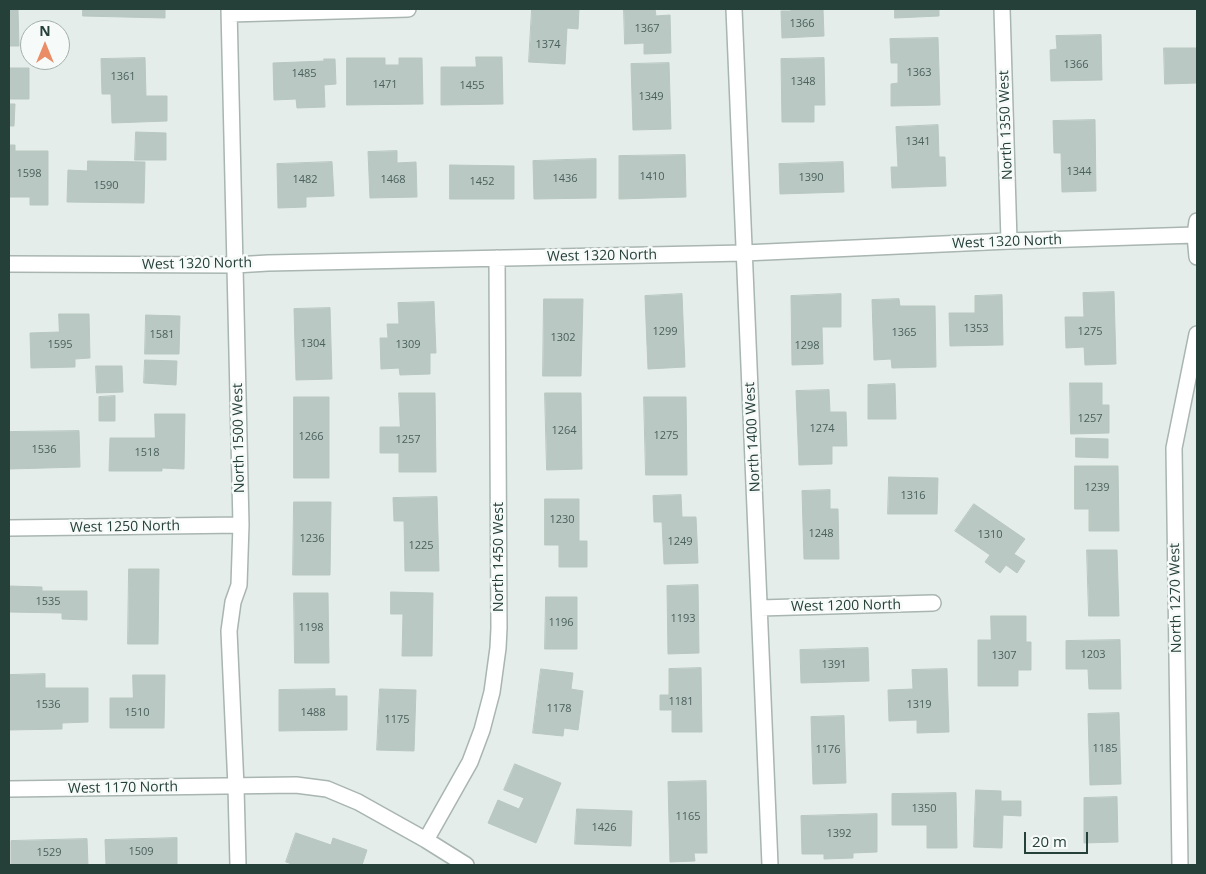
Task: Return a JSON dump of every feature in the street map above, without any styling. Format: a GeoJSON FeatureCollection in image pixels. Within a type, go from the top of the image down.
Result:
{"type":"FeatureCollection","features":[{"type":"Feature","properties":{"kind":"street"},"geometry":{"type":"LineString","coordinates":[[230,12],[408,9]]}},
{"type":"Feature","properties":{"kind":"street","name":"North 1400 West"},"geometry":{"type":"LineString","coordinates":[[734,9],[770,865]]}},
{"type":"Feature","properties":{"kind":"street","name":"North 1350 West"},"geometry":{"type":"LineString","coordinates":[[1002,9],[1010,241]]}},
{"type":"Feature","properties":{"kind":"street","name":"North 1500 West"},"geometry":{"type":"LineString","coordinates":[[230,12],[241,525],[239,585],[233,602],[229,630],[238,865]]}},
{"type":"Feature","properties":{"kind":"street"},"geometry":{"type":"LineString","coordinates":[[1196,228],[1197,257]]}},
{"type":"Feature","properties":{"kind":"street","name":"West 1320 North"},"geometry":{"type":"LineString","coordinates":[[9,264],[235,265],[744,253],[1010,241],[1196,228]]}},
{"type":"Feature","properties":{"kind":"street","name":"North 1450 West"},"geometry":{"type":"LineString","coordinates":[[426,840],[470,762],[482,730],[492,692],[498,648],[497,258]]}},
{"type":"Feature","properties":{"kind":"street","name":"North 1270 West"},"geometry":{"type":"LineString","coordinates":[[1180,865],[1174,448],[1197,334]]}},
{"type":"Feature","properties":{"kind":"street","name":"West 1250 North"},"geometry":{"type":"LineString","coordinates":[[9,528],[241,525]]}},
{"type":"Feature","properties":{"kind":"street","name":"West 1200 North"},"geometry":{"type":"LineString","coordinates":[[760,608],[933,604]]}},
{"type":"Feature","properties":{"kind":"street","name":"West 1170 North"},"geometry":{"type":"LineString","coordinates":[[9,790],[296,785],[327,789],[358,802],[466,865]]}},
{"type":"Feature","properties":{"kind":"building"},"geometry":{"type":"Polygon","coordinates":[[[9,9],[18,9],[19,46],[9,46],[9,9]]]}},
{"type":"Feature","properties":{"kind":"building"},"geometry":{"type":"Polygon","coordinates":[[[83,9],[165,9],[165,18],[83,16],[83,9]]]}},
{"type":"Feature","properties":{"kind":"building"},"geometry":{"type":"Polygon","coordinates":[[[532,9],[579,9],[578,29],[567,28],[565,64],[529,62],[532,9]]]}},
{"type":"Feature","properties":{"kind":"building"},"geometry":{"type":"Polygon","coordinates":[[[624,9],[655,9],[656,16],[670,15],[671,53],[644,54],[644,43],[625,44],[624,9]]]}},
{"type":"Feature","properties":{"kind":"building"},"geometry":{"type":"Polygon","coordinates":[[[791,9],[823,9],[824,36],[782,38],[781,11],[791,11],[791,9]]]}},
{"type":"Feature","properties":{"kind":"building"},"geometry":{"type":"Polygon","coordinates":[[[895,9],[939,9],[939,16],[895,18],[895,9]]]}},
{"type":"Feature","properties":{"kind":"building"},"geometry":{"type":"Polygon","coordinates":[[[1101,35],[1102,80],[1051,81],[1050,50],[1057,49],[1056,36],[1101,35]]]}},
{"type":"Feature","properties":{"kind":"building"},"geometry":{"type":"Polygon","coordinates":[[[938,38],[940,105],[891,106],[891,84],[898,83],[898,63],[891,63],[890,39],[938,38]]]}},
{"type":"Feature","properties":{"kind":"building"},"geometry":{"type":"Polygon","coordinates":[[[1164,48],[1197,48],[1197,83],[1165,84],[1164,48]]]}},
{"type":"Feature","properties":{"kind":"building"},"geometry":{"type":"Polygon","coordinates":[[[476,57],[502,57],[503,104],[441,105],[441,67],[476,67],[476,57]]]}},
{"type":"Feature","properties":{"kind":"building"},"geometry":{"type":"Polygon","coordinates":[[[145,58],[146,96],[167,96],[167,121],[112,123],[111,94],[102,94],[101,59],[145,58]]]}},
{"type":"Feature","properties":{"kind":"building"},"geometry":{"type":"Polygon","coordinates":[[[347,58],[385,58],[385,65],[399,65],[399,58],[422,58],[423,104],[347,105],[347,58]]]}},
{"type":"Feature","properties":{"kind":"building"},"geometry":{"type":"Polygon","coordinates":[[[824,58],[825,105],[814,105],[814,122],[782,122],[781,59],[824,58]]]}},
{"type":"Feature","properties":{"kind":"building"},"geometry":{"type":"Polygon","coordinates":[[[324,59],[335,59],[336,84],[324,85],[325,107],[297,108],[296,99],[274,100],[273,63],[324,61],[324,59]]]}},
{"type":"Feature","properties":{"kind":"building"},"geometry":{"type":"Polygon","coordinates":[[[669,63],[671,129],[633,130],[631,64],[669,63]]]}},
{"type":"Feature","properties":{"kind":"building"},"geometry":{"type":"Polygon","coordinates":[[[9,68],[29,70],[29,99],[9,99],[9,68]]]}},
{"type":"Feature","properties":{"kind":"building"},"geometry":{"type":"Polygon","coordinates":[[[9,104],[15,104],[14,126],[9,126],[9,104]]]}},
{"type":"Feature","properties":{"kind":"building"},"geometry":{"type":"Polygon","coordinates":[[[1095,120],[1096,191],[1062,192],[1061,153],[1054,153],[1053,121],[1095,120]]]}},
{"type":"Feature","properties":{"kind":"building"},"geometry":{"type":"Polygon","coordinates":[[[938,125],[939,157],[945,157],[946,186],[892,188],[891,167],[898,167],[896,127],[938,125]]]}},
{"type":"Feature","properties":{"kind":"building"},"geometry":{"type":"Polygon","coordinates":[[[136,132],[166,133],[166,160],[135,160],[136,132]]]}},
{"type":"Feature","properties":{"kind":"building"},"geometry":{"type":"Polygon","coordinates":[[[9,145],[15,145],[15,151],[48,151],[48,205],[30,205],[30,197],[9,197],[9,145]]]}},
{"type":"Feature","properties":{"kind":"building"},"geometry":{"type":"Polygon","coordinates":[[[397,151],[397,163],[416,162],[417,197],[370,198],[368,152],[397,151]]]}},
{"type":"Feature","properties":{"kind":"building"},"geometry":{"type":"Polygon","coordinates":[[[685,155],[686,197],[619,199],[619,156],[685,155]]]}},
{"type":"Feature","properties":{"kind":"building"},"geometry":{"type":"Polygon","coordinates":[[[596,159],[596,198],[534,199],[533,161],[596,159]]]}},
{"type":"Feature","properties":{"kind":"building"},"geometry":{"type":"Polygon","coordinates":[[[88,161],[145,162],[144,203],[67,202],[68,170],[87,171],[88,161]]]}},
{"type":"Feature","properties":{"kind":"building"},"geometry":{"type":"Polygon","coordinates":[[[332,162],[334,196],[306,197],[306,207],[278,208],[277,164],[332,162]]]}},
{"type":"Feature","properties":{"kind":"building"},"geometry":{"type":"Polygon","coordinates":[[[843,162],[844,192],[780,194],[779,164],[843,162]]]}},
{"type":"Feature","properties":{"kind":"building"},"geometry":{"type":"Polygon","coordinates":[[[450,165],[514,166],[514,199],[450,199],[450,165]]]}},
{"type":"Feature","properties":{"kind":"building"},"geometry":{"type":"Polygon","coordinates":[[[1114,292],[1116,364],[1085,365],[1084,347],[1066,348],[1065,317],[1084,317],[1083,293],[1114,292]]]}},
{"type":"Feature","properties":{"kind":"building"},"geometry":{"type":"Polygon","coordinates":[[[682,294],[685,367],[648,369],[645,296],[682,294]]]}},
{"type":"Feature","properties":{"kind":"building"},"geometry":{"type":"Polygon","coordinates":[[[841,294],[841,327],[822,327],[823,364],[792,365],[791,296],[841,294]]]}},
{"type":"Feature","properties":{"kind":"building"},"geometry":{"type":"Polygon","coordinates":[[[1002,295],[1003,345],[950,346],[949,313],[975,313],[975,296],[1002,295]]]}},
{"type":"Feature","properties":{"kind":"building"},"geometry":{"type":"Polygon","coordinates":[[[544,299],[583,299],[581,376],[543,376],[544,299]]]}},
{"type":"Feature","properties":{"kind":"building"},"geometry":{"type":"Polygon","coordinates":[[[899,299],[900,306],[935,306],[936,367],[892,368],[891,359],[874,360],[872,300],[899,299]]]}},
{"type":"Feature","properties":{"kind":"building"},"geometry":{"type":"Polygon","coordinates":[[[434,302],[436,353],[430,353],[430,374],[400,375],[399,368],[381,369],[380,338],[388,338],[387,324],[399,324],[398,303],[434,302]]]}},
{"type":"Feature","properties":{"kind":"building"},"geometry":{"type":"Polygon","coordinates":[[[330,308],[332,379],[296,380],[294,309],[330,308]]]}},
{"type":"Feature","properties":{"kind":"building"},"geometry":{"type":"Polygon","coordinates":[[[59,314],[89,314],[90,358],[75,359],[75,367],[31,368],[30,333],[59,332],[59,314]]]}},
{"type":"Feature","properties":{"kind":"building"},"geometry":{"type":"Polygon","coordinates":[[[146,315],[180,316],[179,354],[145,354],[146,315]]]}},
{"type":"Feature","properties":{"kind":"building"},"geometry":{"type":"Polygon","coordinates":[[[145,360],[177,361],[176,385],[144,383],[145,360]]]}},
{"type":"Feature","properties":{"kind":"building"},"geometry":{"type":"Polygon","coordinates":[[[96,366],[122,366],[123,392],[97,393],[96,366]]]}},
{"type":"Feature","properties":{"kind":"building"},"geometry":{"type":"Polygon","coordinates":[[[1070,383],[1102,383],[1102,405],[1109,405],[1109,433],[1071,434],[1070,383]]]}},
{"type":"Feature","properties":{"kind":"building"},"geometry":{"type":"Polygon","coordinates":[[[895,384],[896,419],[868,419],[868,385],[895,384]]]}},
{"type":"Feature","properties":{"kind":"building"},"geometry":{"type":"Polygon","coordinates":[[[829,390],[830,412],[846,412],[847,446],[832,446],[832,464],[799,465],[796,391],[829,390]]]}},
{"type":"Feature","properties":{"kind":"building"},"geometry":{"type":"Polygon","coordinates":[[[399,393],[435,393],[436,472],[399,472],[399,453],[380,453],[380,427],[400,427],[399,393]]]}},
{"type":"Feature","properties":{"kind":"building"},"geometry":{"type":"Polygon","coordinates":[[[545,393],[581,393],[582,469],[547,470],[545,393]]]}},
{"type":"Feature","properties":{"kind":"building"},"geometry":{"type":"Polygon","coordinates":[[[115,396],[115,421],[99,421],[99,397],[115,396]]]}},
{"type":"Feature","properties":{"kind":"building"},"geometry":{"type":"Polygon","coordinates":[[[294,397],[329,397],[329,478],[294,478],[294,397]]]}},
{"type":"Feature","properties":{"kind":"building"},"geometry":{"type":"Polygon","coordinates":[[[644,397],[686,397],[687,475],[646,475],[644,397]]]}},
{"type":"Feature","properties":{"kind":"building"},"geometry":{"type":"Polygon","coordinates":[[[155,414],[185,414],[184,469],[162,468],[162,471],[109,471],[110,438],[155,438],[155,414]]]}},
{"type":"Feature","properties":{"kind":"building"},"geometry":{"type":"Polygon","coordinates":[[[79,431],[80,467],[9,469],[9,432],[79,431]]]}},
{"type":"Feature","properties":{"kind":"building"},"geometry":{"type":"Polygon","coordinates":[[[1076,438],[1108,439],[1108,458],[1076,457],[1076,438]]]}},
{"type":"Feature","properties":{"kind":"building"},"geometry":{"type":"Polygon","coordinates":[[[1075,466],[1118,466],[1119,531],[1089,531],[1089,509],[1075,509],[1075,466]]]}},
{"type":"Feature","properties":{"kind":"building"},"geometry":{"type":"Polygon","coordinates":[[[889,477],[938,478],[937,514],[888,514],[889,477]]]}},
{"type":"Feature","properties":{"kind":"building"},"geometry":{"type":"Polygon","coordinates":[[[830,490],[830,509],[838,509],[839,559],[804,559],[802,491],[830,490]]]}},
{"type":"Feature","properties":{"kind":"building"},"geometry":{"type":"Polygon","coordinates":[[[681,495],[682,517],[696,517],[698,563],[664,564],[662,522],[654,522],[653,496],[681,495]]]}},
{"type":"Feature","properties":{"kind":"building"},"geometry":{"type":"Polygon","coordinates":[[[437,497],[439,571],[405,571],[404,521],[394,521],[393,498],[437,497]]]}},
{"type":"Feature","properties":{"kind":"building"},"geometry":{"type":"Polygon","coordinates":[[[545,499],[579,499],[579,541],[587,541],[587,567],[559,567],[559,545],[545,545],[545,499]]]}},
{"type":"Feature","properties":{"kind":"building"},"geometry":{"type":"Polygon","coordinates":[[[294,502],[331,502],[330,575],[293,575],[294,502]]]}},
{"type":"Feature","properties":{"kind":"building"},"geometry":{"type":"Polygon","coordinates":[[[974,504],[1025,539],[1014,554],[1025,561],[1017,573],[1006,565],[1000,573],[985,562],[990,555],[955,531],[974,504]]]}},
{"type":"Feature","properties":{"kind":"building"},"geometry":{"type":"Polygon","coordinates":[[[1087,550],[1117,550],[1119,616],[1089,616],[1087,550]]]}},
{"type":"Feature","properties":{"kind":"building"},"geometry":{"type":"Polygon","coordinates":[[[129,569],[159,569],[158,644],[128,644],[129,569]]]}},
{"type":"Feature","properties":{"kind":"building"},"geometry":{"type":"Polygon","coordinates":[[[698,585],[699,653],[668,654],[667,586],[698,585]]]}},
{"type":"Feature","properties":{"kind":"building"},"geometry":{"type":"Polygon","coordinates":[[[9,586],[42,587],[42,591],[87,591],[87,620],[62,619],[62,613],[9,612],[9,586]]]}},
{"type":"Feature","properties":{"kind":"building"},"geometry":{"type":"Polygon","coordinates":[[[391,592],[433,593],[432,656],[402,656],[403,614],[391,614],[391,592]]]}},
{"type":"Feature","properties":{"kind":"building"},"geometry":{"type":"Polygon","coordinates":[[[294,593],[328,593],[329,663],[295,663],[294,593]]]}},
{"type":"Feature","properties":{"kind":"building"},"geometry":{"type":"Polygon","coordinates":[[[546,597],[577,597],[577,649],[545,649],[546,597]]]}},
{"type":"Feature","properties":{"kind":"building"},"geometry":{"type":"Polygon","coordinates":[[[991,616],[1026,616],[1026,642],[1031,642],[1031,670],[1018,670],[1018,686],[978,686],[978,640],[991,640],[991,616]]]}},
{"type":"Feature","properties":{"kind":"building"},"geometry":{"type":"Polygon","coordinates":[[[1120,640],[1121,689],[1089,689],[1088,669],[1066,669],[1066,641],[1120,640]]]}},
{"type":"Feature","properties":{"kind":"building"},"geometry":{"type":"Polygon","coordinates":[[[868,648],[869,681],[801,683],[800,650],[868,648]]]}},
{"type":"Feature","properties":{"kind":"building"},"geometry":{"type":"Polygon","coordinates":[[[701,668],[702,732],[672,732],[672,710],[660,710],[660,695],[669,695],[669,669],[701,668]]]}},
{"type":"Feature","properties":{"kind":"building"},"geometry":{"type":"Polygon","coordinates":[[[541,669],[573,673],[571,689],[583,691],[578,730],[564,728],[563,736],[533,733],[541,669]]]}},
{"type":"Feature","properties":{"kind":"building"},"geometry":{"type":"Polygon","coordinates":[[[947,669],[949,732],[917,733],[917,720],[889,721],[888,690],[913,689],[912,670],[947,669]]]}},
{"type":"Feature","properties":{"kind":"building"},"geometry":{"type":"Polygon","coordinates":[[[45,674],[45,688],[88,688],[88,722],[62,723],[62,729],[9,730],[9,675],[45,674]]]}},
{"type":"Feature","properties":{"kind":"building"},"geometry":{"type":"Polygon","coordinates":[[[133,675],[165,675],[164,728],[110,728],[110,698],[133,698],[133,675]]]}},
{"type":"Feature","properties":{"kind":"building"},"geometry":{"type":"Polygon","coordinates":[[[335,689],[335,696],[347,696],[347,730],[279,731],[279,690],[335,689]]]}},
{"type":"Feature","properties":{"kind":"building"},"geometry":{"type":"Polygon","coordinates":[[[380,689],[416,690],[414,751],[377,750],[380,689]]]}},
{"type":"Feature","properties":{"kind":"building"},"geometry":{"type":"Polygon","coordinates":[[[1119,713],[1121,784],[1090,785],[1088,714],[1119,713]]]}},
{"type":"Feature","properties":{"kind":"building"},"geometry":{"type":"Polygon","coordinates":[[[844,716],[846,783],[813,784],[811,717],[844,716]]]}},
{"type":"Feature","properties":{"kind":"building"},"geometry":{"type":"Polygon","coordinates":[[[515,764],[561,783],[536,843],[488,823],[498,800],[519,809],[524,798],[504,790],[515,764]]]}},
{"type":"Feature","properties":{"kind":"building"},"geometry":{"type":"Polygon","coordinates":[[[706,781],[707,853],[694,853],[695,861],[670,862],[668,782],[706,781]]]}},
{"type":"Feature","properties":{"kind":"building"},"geometry":{"type":"Polygon","coordinates":[[[976,790],[1001,791],[1001,801],[1021,801],[1021,816],[1003,815],[1002,848],[974,847],[976,790]]]}},
{"type":"Feature","properties":{"kind":"building"},"geometry":{"type":"Polygon","coordinates":[[[956,793],[957,848],[927,848],[927,825],[892,825],[892,794],[956,793]]]}},
{"type":"Feature","properties":{"kind":"building"},"geometry":{"type":"Polygon","coordinates":[[[1117,797],[1118,842],[1084,843],[1084,798],[1117,797]]]}},
{"type":"Feature","properties":{"kind":"building"},"geometry":{"type":"Polygon","coordinates":[[[577,809],[632,811],[631,846],[575,844],[577,809]]]}},
{"type":"Feature","properties":{"kind":"building"},"geometry":{"type":"Polygon","coordinates":[[[877,814],[877,852],[853,853],[853,858],[824,859],[824,854],[802,854],[801,816],[877,814]]]}},
{"type":"Feature","properties":{"kind":"building"},"geometry":{"type":"Polygon","coordinates":[[[296,833],[331,845],[333,838],[367,850],[362,865],[295,865],[286,862],[296,833]]]}},
{"type":"Feature","properties":{"kind":"building"},"geometry":{"type":"Polygon","coordinates":[[[177,838],[177,865],[106,865],[105,840],[177,838]]]}},
{"type":"Feature","properties":{"kind":"building"},"geometry":{"type":"Polygon","coordinates":[[[87,839],[88,865],[11,865],[11,841],[87,839]]]}}]}
